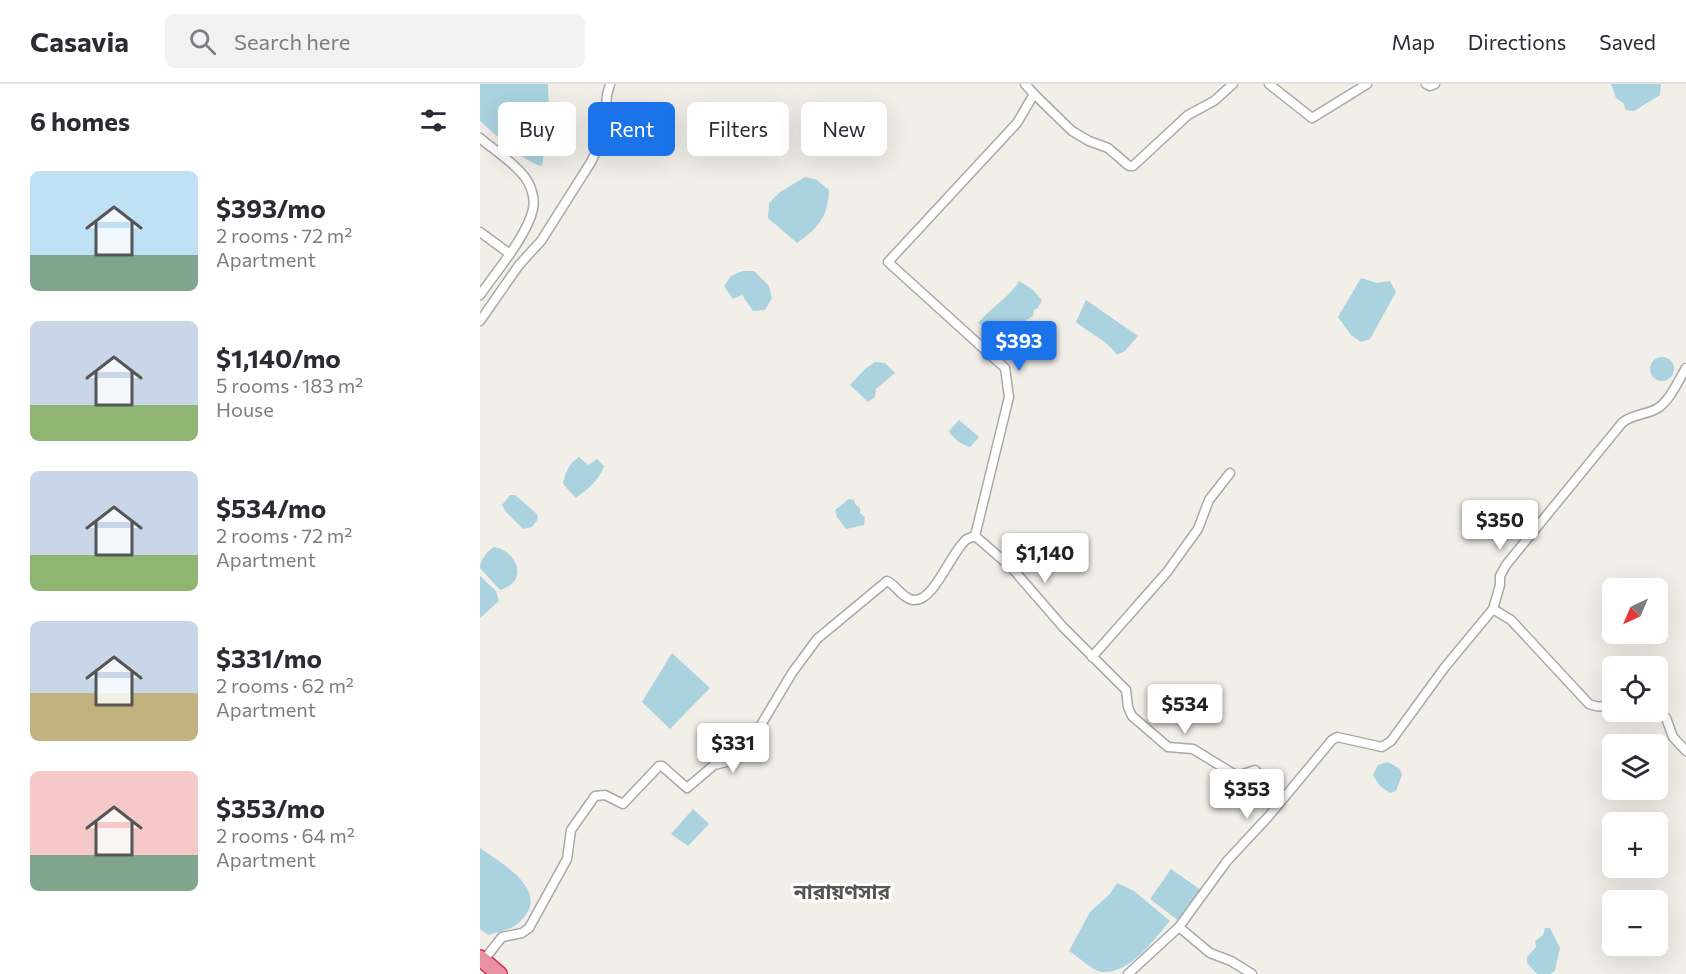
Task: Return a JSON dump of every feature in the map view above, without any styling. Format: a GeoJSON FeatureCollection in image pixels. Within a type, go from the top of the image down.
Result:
{"type":"FeatureCollection","features":[{"type":"Feature","properties":{"kind":"highway"},"geometry":{"type":"LineString","coordinates":[[482,960],[499,974]]}},
{"type":"Feature","properties":{"kind":"street"},"geometry":{"type":"LineString","coordinates":[[480,321],[519,265],[541,241],[591,162],[603,137],[610,84]]}},
{"type":"Feature","properties":{"kind":"street"},"geometry":{"type":"LineString","coordinates":[[1025,84],[1072,131],[1108,148],[1129,166],[1133,166],[1188,116],[1214,100],[1233,84]]}},
{"type":"Feature","properties":{"kind":"street"},"geometry":{"type":"LineString","coordinates":[[1269,84],[1312,118],[1367,84]]}},
{"type":"Feature","properties":{"kind":"street"},"geometry":{"type":"LineString","coordinates":[[1426,84],[1430,86],[1435,84]]}},
{"type":"Feature","properties":{"kind":"street"},"geometry":{"type":"LineString","coordinates":[[975,536],[1009,397],[1005,368],[888,262],[1017,123],[1034,94]]}},
{"type":"Feature","properties":{"kind":"street"},"geometry":{"type":"LineString","coordinates":[[480,138],[528,181],[534,206],[510,254],[480,295]]}},
{"type":"Feature","properties":{"kind":"street"},"geometry":{"type":"LineString","coordinates":[[480,232],[510,254]]}},
{"type":"Feature","properties":{"kind":"street"},"geometry":{"type":"LineString","coordinates":[[1128,974],[1179,927],[1227,861],[1268,817],[1332,740],[1337,737],[1382,747],[1391,741],[1445,668],[1493,609],[1500,585],[1500,576],[1540,521],[1622,423],[1626,419],[1658,408],[1668,398],[1686,368]]}},
{"type":"Feature","properties":{"kind":"street"},"geometry":{"type":"LineString","coordinates":[[1092,657],[1167,572],[1198,529],[1209,500],[1230,473]]}},
{"type":"Feature","properties":{"kind":"street"},"geometry":{"type":"LineString","coordinates":[[975,536],[1018,573],[1092,657],[1126,690],[1128,707],[1132,716],[1168,747],[1194,749],[1237,776],[1255,770],[1282,799]]}},
{"type":"Feature","properties":{"kind":"street"},"geometry":{"type":"LineString","coordinates":[[482,960],[502,938],[522,933],[529,928],[567,859],[571,830],[595,796],[605,795],[623,804],[659,766],[662,766],[687,788],[714,765],[735,760],[743,754],[792,673],[817,639],[887,581],[909,599],[922,598],[939,581],[944,570],[967,539],[975,536]]}},
{"type":"Feature","properties":{"kind":"street"},"geometry":{"type":"LineString","coordinates":[[1493,609],[1511,620],[1589,704],[1597,708],[1602,707]]}},
{"type":"Feature","properties":{"kind":"street"},"geometry":{"type":"LineString","coordinates":[[1668,722],[1674,737],[1686,751]]}},
{"type":"Feature","properties":{"kind":"street"},"geometry":{"type":"LineString","coordinates":[[1179,927],[1210,953],[1231,960],[1252,974]]}},
{"type":"Feature","properties":{"kind":"water"},"geometry":{"type":"Polygon","coordinates":[[[480,84],[548,84],[549,102],[498,102],[498,137],[480,121],[480,84]]]}},
{"type":"Feature","properties":{"kind":"water"},"geometry":{"type":"Polygon","coordinates":[[[1611,84],[1661,84],[1660,95],[1634,111],[1626,110],[1623,103],[1616,98],[1611,84]]]}},
{"type":"Feature","properties":{"kind":"water"},"geometry":{"type":"Polygon","coordinates":[[[522,156],[543,156],[542,166],[522,156]]]}},
{"type":"Feature","properties":{"kind":"water"},"geometry":{"type":"Polygon","coordinates":[[[805,177],[817,180],[829,190],[827,208],[816,227],[797,243],[768,218],[769,203],[780,192],[805,177]]]}},
{"type":"Feature","properties":{"kind":"water"},"geometry":{"type":"Polygon","coordinates":[[[742,271],[754,271],[769,286],[772,298],[765,310],[753,311],[742,295],[733,299],[724,286],[731,276],[742,271]]]}},
{"type":"Feature","properties":{"kind":"water"},"geometry":{"type":"Polygon","coordinates":[[[1361,278],[1377,283],[1390,281],[1396,292],[1370,339],[1361,342],[1351,335],[1338,317],[1361,278]]]}},
{"type":"Feature","properties":{"kind":"water"},"geometry":{"type":"Polygon","coordinates":[[[1019,281],[1032,289],[1042,300],[1038,308],[1034,310],[1033,316],[1015,327],[1008,337],[997,332],[993,334],[978,323],[1019,281]]]}},
{"type":"Feature","properties":{"kind":"water"},"geometry":{"type":"Polygon","coordinates":[[[1086,300],[1138,336],[1125,351],[1117,355],[1113,349],[1076,322],[1086,300]]]}},
{"type":"Feature","properties":{"kind":"water"},"geometry":{"type":"Polygon","coordinates":[[[1662,357],[1671,360],[1674,369],[1671,378],[1662,381],[1653,378],[1650,369],[1653,360],[1662,357]]]}},
{"type":"Feature","properties":{"kind":"water"},"geometry":{"type":"Polygon","coordinates":[[[875,362],[885,363],[895,373],[876,389],[875,397],[868,402],[850,385],[875,362]]]}},
{"type":"Feature","properties":{"kind":"water"},"geometry":{"type":"Polygon","coordinates":[[[959,420],[979,437],[970,447],[958,441],[949,431],[959,420]]]}},
{"type":"Feature","properties":{"kind":"water"},"geometry":{"type":"Polygon","coordinates":[[[579,457],[588,465],[597,459],[604,466],[589,488],[576,498],[563,484],[568,469],[579,457]]]}},
{"type":"Feature","properties":{"kind":"water"},"geometry":{"type":"Polygon","coordinates":[[[510,495],[515,495],[537,514],[538,519],[532,527],[523,529],[506,512],[502,505],[510,495]]]}},
{"type":"Feature","properties":{"kind":"water"},"geometry":{"type":"Polygon","coordinates":[[[849,499],[854,500],[860,508],[860,513],[865,517],[864,525],[846,529],[835,510],[849,499]]]}},
{"type":"Feature","properties":{"kind":"water"},"geometry":{"type":"Polygon","coordinates":[[[494,547],[509,554],[517,567],[515,580],[500,590],[480,568],[484,556],[494,547]]]}},
{"type":"Feature","properties":{"kind":"water"},"geometry":{"type":"Polygon","coordinates":[[[480,576],[496,591],[499,601],[480,618],[480,576]]]}},
{"type":"Feature","properties":{"kind":"water"},"geometry":{"type":"Polygon","coordinates":[[[672,653],[710,688],[670,729],[642,702],[672,653]]]}},
{"type":"Feature","properties":{"kind":"water"},"geometry":{"type":"Polygon","coordinates":[[[1388,762],[1400,769],[1402,775],[1396,791],[1390,793],[1380,786],[1373,775],[1378,765],[1388,762]]]}},
{"type":"Feature","properties":{"kind":"water"},"geometry":{"type":"Polygon","coordinates":[[[693,809],[709,824],[688,846],[671,834],[693,809]]]}},
{"type":"Feature","properties":{"kind":"water"},"geometry":{"type":"Polygon","coordinates":[[[480,848],[517,875],[529,893],[531,903],[527,913],[516,925],[488,935],[480,929],[480,848]]]}},
{"type":"Feature","properties":{"kind":"water"},"geometry":{"type":"Polygon","coordinates":[[[1171,869],[1201,890],[1180,922],[1150,899],[1171,869]]]}},
{"type":"Feature","properties":{"kind":"water"},"geometry":{"type":"Polygon","coordinates":[[[1117,883],[1134,891],[1170,921],[1132,962],[1122,968],[1101,972],[1069,951],[1090,912],[1110,894],[1117,883]]]}},
{"type":"Feature","properties":{"kind":"water"},"geometry":{"type":"Polygon","coordinates":[[[1545,928],[1550,928],[1560,948],[1555,970],[1551,974],[1537,974],[1527,963],[1527,957],[1536,947],[1535,941],[1543,935],[1545,928]]]}},
{"type":"Feature","properties":{"kind":"district","name":"নারায়ণসার"},"geometry":{"type":"Point","coordinates":[842,890]}}]}
